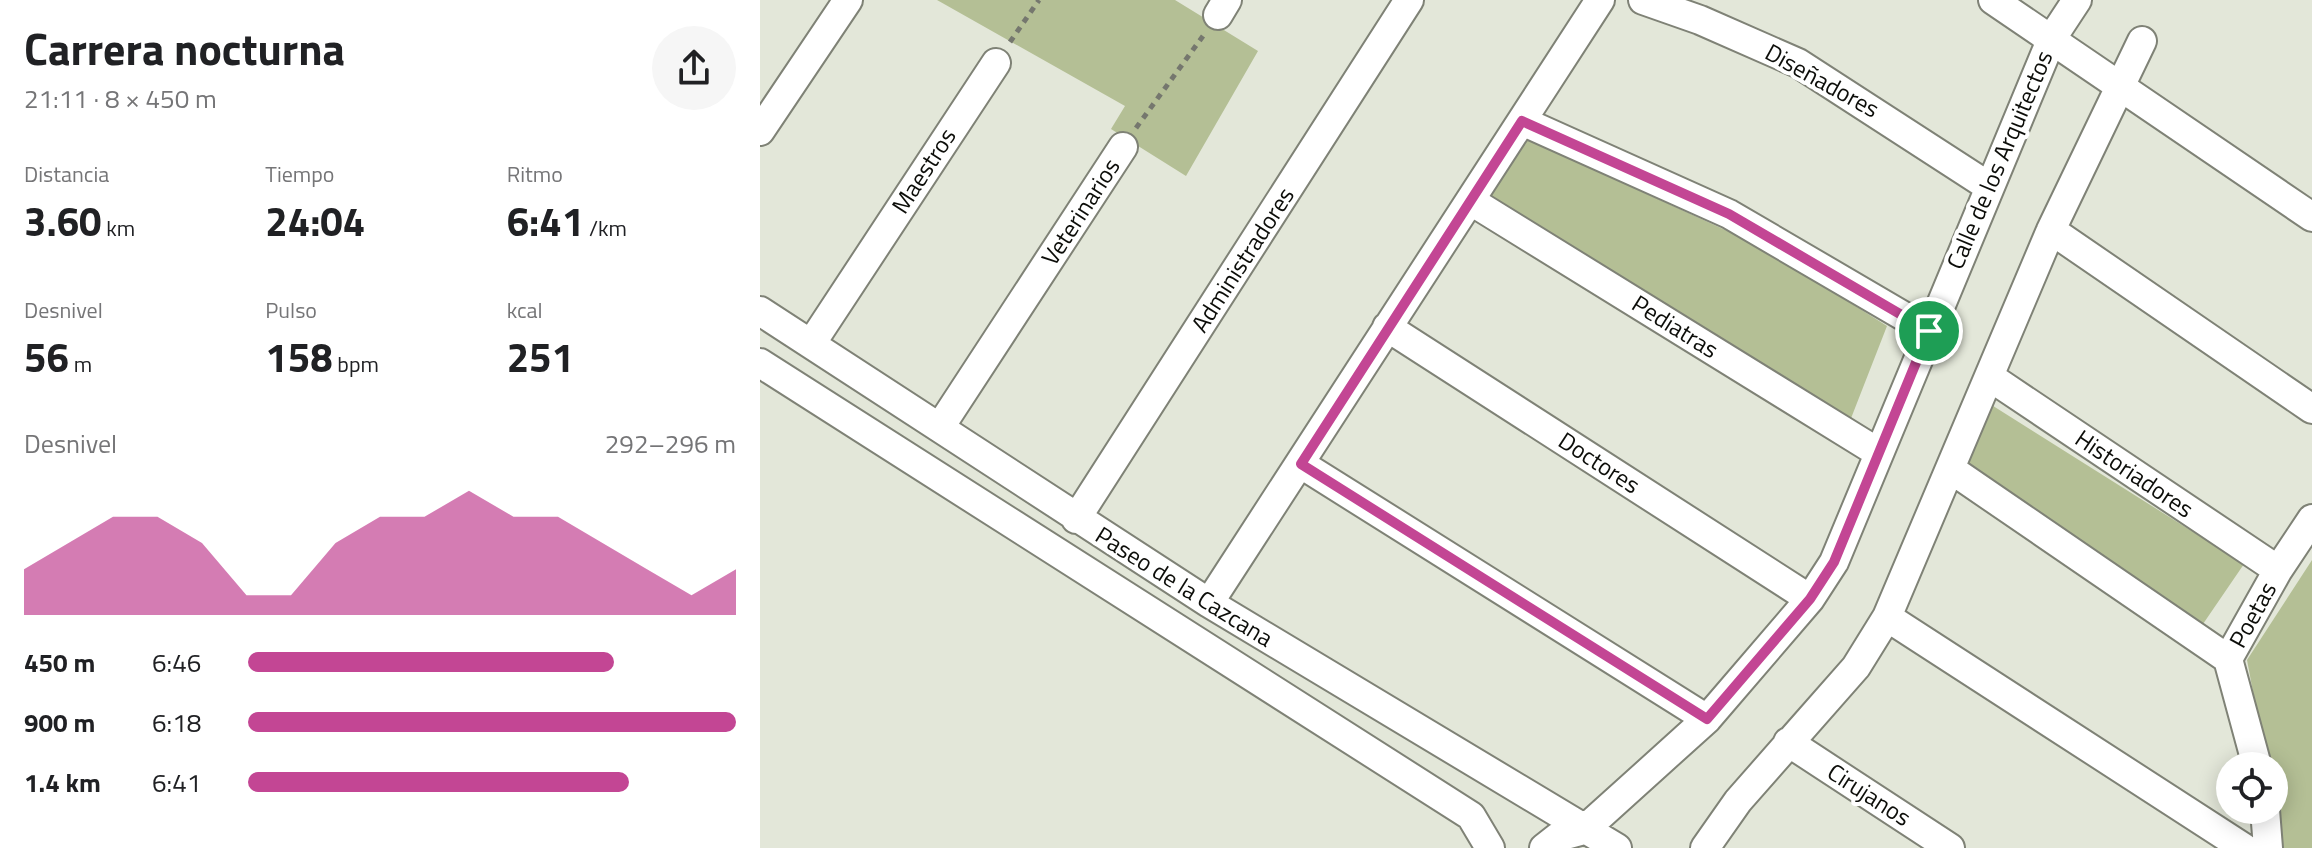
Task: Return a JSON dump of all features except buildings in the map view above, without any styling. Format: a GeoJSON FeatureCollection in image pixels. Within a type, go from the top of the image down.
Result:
{"type":"FeatureCollection","features":[{"type":"Feature","properties":{"kind":"street"},"geometry":{"type":"LineString","coordinates":[[760,131],[848,0]]}},
{"type":"Feature","properties":{"kind":"street","name":"Administradores"},"geometry":{"type":"LineString","coordinates":[[1076,519],[1409,0]]}},
{"type":"Feature","properties":{"kind":"street"},"geometry":{"type":"LineString","coordinates":[[1209,603],[1600,0]]}},
{"type":"Feature","properties":{"kind":"street","name":"Diseñadores"},"geometry":{"type":"LineString","coordinates":[[1643,0],[1700,20],[1798,63],[1988,186]]}},
{"type":"Feature","properties":{"kind":"street"},"geometry":{"type":"LineString","coordinates":[[1993,0],[2312,217]]}},
{"type":"Feature","properties":{"kind":"street","name":"Calle de los Arquitectos"},"geometry":{"type":"LineString","coordinates":[[1544,848],[1558,837],[1584,830],[1707,719],[1810,599],[1844,540],[1988,186],[2052,38],[2077,0]]}},
{"type":"Feature","properties":{"kind":"street"},"geometry":{"type":"LineString","coordinates":[[1705,848],[1738,801],[1856,667],[1887,617],[1952,470],[2051,230],[2142,41]]}},
{"type":"Feature","properties":{"kind":"street","name":"Maestros"},"geometry":{"type":"LineString","coordinates":[[811,344],[996,63]]}},
{"type":"Feature","properties":{"kind":"street"},"geometry":{"type":"LineString","coordinates":[[1522,121],[1729,214],[1929,331]]}},
{"type":"Feature","properties":{"kind":"street","name":"Veterinarios"},"geometry":{"type":"LineString","coordinates":[[940,427],[1123,147]]}},
{"type":"Feature","properties":{"kind":"street","name":"Pediatras"},"geometry":{"type":"LineString","coordinates":[[1471,201],[1879,453]]}},
{"type":"Feature","properties":{"kind":"street"},"geometry":{"type":"LineString","coordinates":[[2051,230],[2312,409]]}},
{"type":"Feature","properties":{"kind":"street","name":"Paseo de la Cazcana"},"geometry":{"type":"LineString","coordinates":[[760,311],[1209,603],[1617,848]]}},
{"type":"Feature","properties":{"kind":"street","name":"Doctores"},"geometry":{"type":"LineString","coordinates":[[1387,327],[1810,599]]}},
{"type":"Feature","properties":{"kind":"street"},"geometry":{"type":"LineString","coordinates":[[760,363],[1471,816],[1490,848]]}},
{"type":"Feature","properties":{"kind":"street","name":"Historiadores"},"geometry":{"type":"LineString","coordinates":[[1990,377],[2278,570]]}},
{"type":"Feature","properties":{"kind":"street"},"geometry":{"type":"LineString","coordinates":[[1301,464],[1707,719]]}},
{"type":"Feature","properties":{"kind":"street"},"geometry":{"type":"LineString","coordinates":[[1952,470],[2228,659]]}},
{"type":"Feature","properties":{"kind":"street","name":"Poetas"},"geometry":{"type":"LineString","coordinates":[[2253,752],[2228,659],[2278,570],[2312,519]]}},
{"type":"Feature","properties":{"kind":"street"},"geometry":{"type":"LineString","coordinates":[[1887,617],[2244,848]]}},
{"type":"Feature","properties":{"kind":"street","name":"Cirujanos"},"geometry":{"type":"LineString","coordinates":[[1788,742],[1950,848]]}},
{"type":"Feature","properties":{"kind":"street"},"geometry":{"type":"LineString","coordinates":[[2266,824],[2268,848]]}},
{"type":"Feature","properties":{"kind":"path"},"geometry":{"type":"LineString","coordinates":[[996,63],[1039,0]]}},
{"type":"Feature","properties":{"kind":"path","name":"Veterinarios"},"geometry":{"type":"LineString","coordinates":[[1123,147],[1222,8]]}},
{"type":"Feature","properties":{"kind":"green space"},"geometry":{"type":"Polygon","coordinates":[[[937,0],[1175,0],[1258,51],[1186,176],[1111,129],[1125,106],[937,0]]]}},
{"type":"Feature","properties":{"kind":"green space"},"geometry":{"type":"Polygon","coordinates":[[[1528,139],[1762,247],[1887,326],[1848,426],[1491,196],[1528,139]]]}},
{"type":"Feature","properties":{"kind":"green space"},"geometry":{"type":"Polygon","coordinates":[[[1990,404],[2244,564],[2203,624],[1961,463],[1990,404]]]}},
{"type":"Feature","properties":{"kind":"green space"},"geometry":{"type":"Polygon","coordinates":[[[2312,560],[2312,848],[2283,848],[2278,824],[2288,824],[2288,752],[2264,752],[2247,660],[2312,560]]]}},
{"type":"Feature","properties":{"kind":"route"},"geometry":{"type":"LineString","coordinates":[[1522,121],[1729,214],[1929,331],[1855,518],[1834,562],[1810,599],[1707,719],[1301,464],[1522,121]]}}]}
